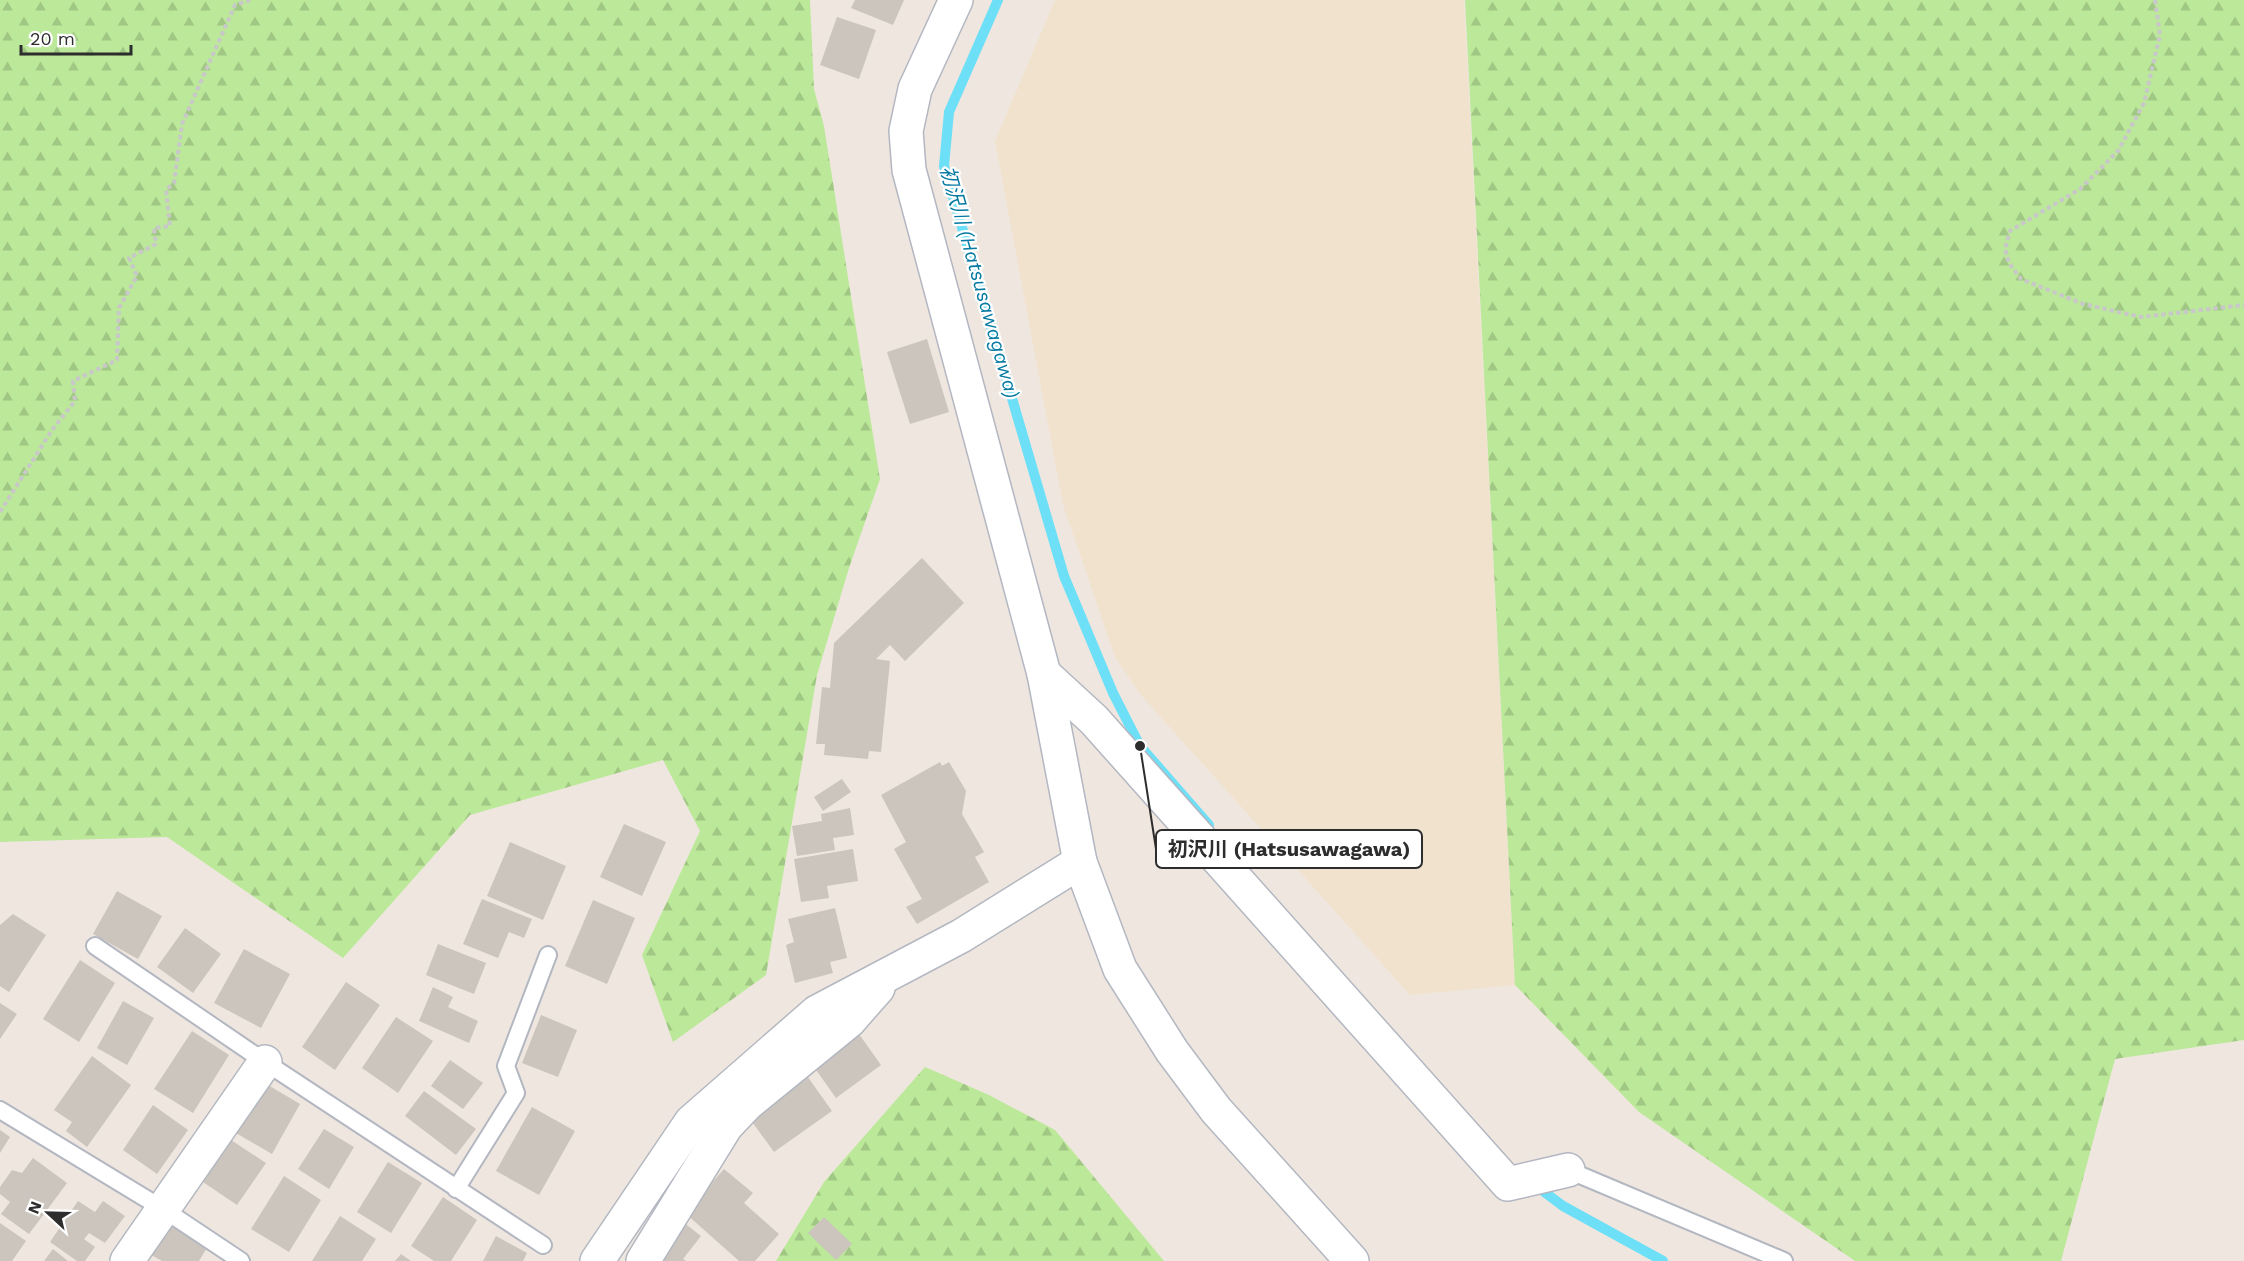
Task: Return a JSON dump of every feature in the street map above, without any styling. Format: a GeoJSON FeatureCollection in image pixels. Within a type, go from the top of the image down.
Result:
{"type":"FeatureCollection","features":[{"type":"Feature","properties":{"kind":"street"},"geometry":{"type":"LineString","coordinates":[[956,0],[915,89],[906,131],[909,170],[1044,674],[1080,862],[1120,969],[1172,1051],[1216,1110],[1352,1261]]}},
{"type":"Feature","properties":{"kind":"street"},"geometry":{"type":"LineString","coordinates":[[1044,674],[1094,720],[1508,1184],[1568,1170]]}},
{"type":"Feature","properties":{"kind":"street"},"geometry":{"type":"LineString","coordinates":[[597,1261],[691,1122],[818,1012],[961,936],[1080,862]]}},
{"type":"Feature","properties":{"kind":"street"},"geometry":{"type":"LineString","coordinates":[[643,1261],[726,1126],[747,1104],[849,1021],[891,972]]}},
{"type":"Feature","properties":{"kind":"street"},"geometry":{"type":"LineString","coordinates":[[127,1261],[265,1062]]}},
{"type":"Feature","properties":{"kind":"lane"},"geometry":{"type":"LineString","coordinates":[[95,946],[265,1062],[543,1245]]}},
{"type":"Feature","properties":{"kind":"lane"},"geometry":{"type":"LineString","coordinates":[[456,1189],[516,1093],[506,1066],[548,955]]}},
{"type":"Feature","properties":{"kind":"lane"},"geometry":{"type":"LineString","coordinates":[[0,1110],[163,1209],[241,1261]]}},
{"type":"Feature","properties":{"kind":"lane"},"geometry":{"type":"LineString","coordinates":[[1568,1170],[1784,1261]]}},
{"type":"Feature","properties":{"kind":"path"},"geometry":{"type":"LineString","coordinates":[[0,512],[52,430],[75,401],[73,381],[117,360],[119,308],[137,276],[129,258],[156,244],[154,228],[170,226],[166,190],[174,183],[182,124],[235,5],[250,0]]}},
{"type":"Feature","properties":{"kind":"path"},"geometry":{"type":"LineString","coordinates":[[2155,0],[2160,35],[2144,103],[2118,151],[2080,189],[2010,231],[2005,249],[2009,263],[2021,279],[2083,304],[2141,317],[2244,305]]}},
{"type":"Feature","properties":{"kind":"shaded area"},"geometry":{"type":"Polygon","coordinates":[[[1055,0],[1464,0],[1515,985],[1410,995],[1140,694],[1115,657],[1063,505],[995,141],[1055,0]]]}},
{"type":"Feature","properties":{"kind":"green space"},"geometry":{"type":"Polygon","coordinates":[[[0,0],[810,0],[814,89],[824,126],[880,479],[849,568],[817,675],[766,975],[673,1042],[642,955],[700,831],[663,760],[470,815],[343,958],[167,837],[0,842],[0,0]]]}},
{"type":"Feature","properties":{"kind":"green space"},"geometry":{"type":"Polygon","coordinates":[[[1465,0],[2244,0],[2244,1040],[2115,1059],[2061,1261],[1855,1261],[1639,1112],[1515,985],[1465,0]]]}},
{"type":"Feature","properties":{"kind":"green space"},"geometry":{"type":"Polygon","coordinates":[[[925,1067],[989,1095],[1055,1130],[1164,1261],[776,1261],[824,1182],[925,1067]]]}},
{"type":"Feature","properties":{"kind":"building"},"geometry":{"type":"Polygon","coordinates":[[[855,0],[904,0],[893,25],[851,8],[855,0]]]}},
{"type":"Feature","properties":{"kind":"building"},"geometry":{"type":"Polygon","coordinates":[[[837,17],[876,30],[859,79],[820,65],[837,17]]]}},
{"type":"Feature","properties":{"kind":"building"},"geometry":{"type":"Polygon","coordinates":[[[927,339],[949,412],[910,424],[887,352],[927,339]]]}},
{"type":"Feature","properties":{"kind":"building"},"geometry":{"type":"Polygon","coordinates":[[[922,558],[964,603],[905,661],[890,645],[876,659],[890,661],[881,752],[869,751],[868,759],[824,755],[825,744],[816,744],[822,687],[830,688],[834,643],[922,558]]]}},
{"type":"Feature","properties":{"kind":"building"},"geometry":{"type":"Polygon","coordinates":[[[940,762],[942,766],[949,762],[966,791],[962,814],[984,852],[975,857],[989,882],[917,924],[906,907],[922,899],[894,849],[906,842],[881,795],[940,762]]]}},
{"type":"Feature","properties":{"kind":"building"},"geometry":{"type":"Polygon","coordinates":[[[842,779],[851,792],[823,811],[814,797],[842,779]]]}},
{"type":"Feature","properties":{"kind":"building"},"geometry":{"type":"Polygon","coordinates":[[[850,808],[854,835],[833,838],[835,850],[797,856],[792,826],[822,821],[821,814],[850,808]]]}},
{"type":"Feature","properties":{"kind":"building"},"geometry":{"type":"Polygon","coordinates":[[[624,824],[666,842],[642,896],[600,877],[624,824]]]}},
{"type":"Feature","properties":{"kind":"building"},"geometry":{"type":"Polygon","coordinates":[[[510,842],[566,866],[543,920],[487,896],[510,842]]]}},
{"type":"Feature","properties":{"kind":"building"},"geometry":{"type":"Polygon","coordinates":[[[853,849],[858,881],[827,886],[829,898],[801,902],[794,859],[853,849]]]}},
{"type":"Feature","properties":{"kind":"building"},"geometry":{"type":"Polygon","coordinates":[[[117,891],[162,916],[138,959],[93,934],[117,891]]]}},
{"type":"Feature","properties":{"kind":"building"},"geometry":{"type":"Polygon","coordinates":[[[482,899],[532,919],[524,938],[509,932],[498,958],[463,944],[482,899]]]}},
{"type":"Feature","properties":{"kind":"building"},"geometry":{"type":"Polygon","coordinates":[[[593,900],[635,918],[607,984],[565,966],[593,900]]]}},
{"type":"Feature","properties":{"kind":"building"},"geometry":{"type":"Polygon","coordinates":[[[835,908],[847,958],[830,962],[833,973],[795,983],[786,945],[794,942],[788,919],[835,908]]]}},
{"type":"Feature","properties":{"kind":"building"},"geometry":{"type":"Polygon","coordinates":[[[13,914],[46,935],[9,992],[0,986],[0,925],[13,914]]]}},
{"type":"Feature","properties":{"kind":"building"},"geometry":{"type":"Polygon","coordinates":[[[185,928],[221,954],[193,993],[157,967],[185,928]]]}},
{"type":"Feature","properties":{"kind":"building"},"geometry":{"type":"Polygon","coordinates":[[[438,944],[486,963],[474,994],[426,975],[438,944]]]}},
{"type":"Feature","properties":{"kind":"building"},"geometry":{"type":"Polygon","coordinates":[[[244,949],[290,974],[261,1028],[214,1003],[244,949]]]}},
{"type":"Feature","properties":{"kind":"building"},"geometry":{"type":"Polygon","coordinates":[[[80,960],[115,983],[79,1042],[43,1019],[80,960]]]}},
{"type":"Feature","properties":{"kind":"building"},"geometry":{"type":"Polygon","coordinates":[[[346,982],[380,1005],[335,1070],[302,1047],[346,982]]]}},
{"type":"Feature","properties":{"kind":"building"},"geometry":{"type":"Polygon","coordinates":[[[433,987],[453,997],[448,1007],[478,1021],[469,1043],[419,1021],[433,987]]]}},
{"type":"Feature","properties":{"kind":"building"},"geometry":{"type":"Polygon","coordinates":[[[123,1001],[154,1018],[127,1065],[97,1048],[123,1001]]]}},
{"type":"Feature","properties":{"kind":"building"},"geometry":{"type":"Polygon","coordinates":[[[0,1003],[17,1014],[0,1039],[0,1003]]]}},
{"type":"Feature","properties":{"kind":"building"},"geometry":{"type":"Polygon","coordinates":[[[541,1015],[577,1030],[558,1077],[522,1063],[541,1015]]]}},
{"type":"Feature","properties":{"kind":"building"},"geometry":{"type":"Polygon","coordinates":[[[396,1017],[433,1041],[398,1093],[362,1068],[396,1017]]]}},
{"type":"Feature","properties":{"kind":"building"},"geometry":{"type":"Polygon","coordinates":[[[854,1027],[881,1065],[836,1098],[809,1060],[854,1027]]]}},
{"type":"Feature","properties":{"kind":"building"},"geometry":{"type":"Polygon","coordinates":[[[192,1031],[229,1055],[193,1113],[154,1089],[192,1031]]]}},
{"type":"Feature","properties":{"kind":"building"},"geometry":{"type":"Polygon","coordinates":[[[92,1056],[131,1085],[87,1147],[66,1131],[72,1122],[54,1110],[92,1056]]]}},
{"type":"Feature","properties":{"kind":"building"},"geometry":{"type":"Polygon","coordinates":[[[450,1060],[483,1083],[463,1109],[431,1086],[450,1060]]]}},
{"type":"Feature","properties":{"kind":"building"},"geometry":{"type":"Polygon","coordinates":[[[805,1073],[832,1111],[774,1152],[747,1115],[805,1073]]]}},
{"type":"Feature","properties":{"kind":"building"},"geometry":{"type":"Polygon","coordinates":[[[263,1082],[300,1104],[272,1154],[234,1132],[263,1082]]]}},
{"type":"Feature","properties":{"kind":"building"},"geometry":{"type":"Polygon","coordinates":[[[424,1091],[476,1129],[456,1155],[405,1116],[424,1091]]]}},
{"type":"Feature","properties":{"kind":"building"},"geometry":{"type":"Polygon","coordinates":[[[153,1105],[188,1130],[157,1174],[123,1150],[153,1105]]]}},
{"type":"Feature","properties":{"kind":"building"},"geometry":{"type":"Polygon","coordinates":[[[532,1107],[575,1131],[539,1195],[496,1171],[532,1107]]]}},
{"type":"Feature","properties":{"kind":"building"},"geometry":{"type":"Polygon","coordinates":[[[324,1129],[354,1147],[329,1189],[298,1169],[324,1129]]]}},
{"type":"Feature","properties":{"kind":"building"},"geometry":{"type":"Polygon","coordinates":[[[0,1130],[10,1137],[0,1153],[0,1130]]]}},
{"type":"Feature","properties":{"kind":"building"},"geometry":{"type":"Polygon","coordinates":[[[222,1134],[266,1163],[237,1205],[194,1176],[222,1134]]]}},
{"type":"Feature","properties":{"kind":"building"},"geometry":{"type":"Polygon","coordinates":[[[33,1158],[67,1183],[29,1234],[1,1214],[10,1202],[0,1194],[0,1187],[12,1170],[22,1173],[33,1158]]]}},
{"type":"Feature","properties":{"kind":"building"},"geometry":{"type":"Polygon","coordinates":[[[388,1162],[422,1183],[391,1233],[357,1212],[388,1162]]]}},
{"type":"Feature","properties":{"kind":"building"},"geometry":{"type":"Polygon","coordinates":[[[724,1169],[753,1193],[744,1203],[779,1234],[755,1261],[739,1261],[685,1213],[724,1169]]]}},
{"type":"Feature","properties":{"kind":"building"},"geometry":{"type":"Polygon","coordinates":[[[284,1176],[321,1200],[289,1252],[251,1229],[284,1176]]]}},
{"type":"Feature","properties":{"kind":"building"},"geometry":{"type":"Polygon","coordinates":[[[443,1197],[477,1220],[451,1261],[434,1261],[411,1246],[443,1197]]]}},
{"type":"Feature","properties":{"kind":"building"},"geometry":{"type":"Polygon","coordinates":[[[78,1201],[95,1212],[103,1201],[125,1216],[105,1243],[89,1233],[84,1239],[95,1247],[85,1261],[77,1261],[50,1242],[78,1201]]]}},
{"type":"Feature","properties":{"kind":"building"},"geometry":{"type":"Polygon","coordinates":[[[340,1216],[376,1239],[362,1261],[312,1261],[340,1216]]]}},
{"type":"Feature","properties":{"kind":"building"},"geometry":{"type":"Polygon","coordinates":[[[824,1217],[852,1244],[836,1260],[808,1233],[824,1217]]]}},
{"type":"Feature","properties":{"kind":"building"},"geometry":{"type":"Polygon","coordinates":[[[166,1221],[208,1246],[199,1261],[162,1261],[146,1252],[166,1221]]]}},
{"type":"Feature","properties":{"kind":"building"},"geometry":{"type":"Polygon","coordinates":[[[683,1222],[701,1236],[683,1259],[686,1261],[651,1261],[683,1222]]]}},
{"type":"Feature","properties":{"kind":"building"},"geometry":{"type":"Polygon","coordinates":[[[0,1223],[26,1241],[12,1261],[0,1261],[0,1223]]]}},
{"type":"Feature","properties":{"kind":"building"},"geometry":{"type":"Polygon","coordinates":[[[496,1236],[527,1253],[523,1261],[483,1261],[496,1236]]]}},
{"type":"Feature","properties":{"kind":"building"},"geometry":{"type":"Polygon","coordinates":[[[53,1249],[68,1261],[44,1261],[53,1249]]]}},
{"type":"Feature","properties":{"kind":"building"},"geometry":{"type":"Polygon","coordinates":[[[401,1254],[411,1261],[395,1261],[401,1254]]]}},
{"type":"Feature","properties":{"kind":"waterway","name":"初沢川 (Hatsusawagawa)"},"geometry":{"type":"LineString","coordinates":[[998,0],[949,112],[944,166],[1064,576],[1113,693],[1140,746],[1209,825]]}},
{"type":"Feature","properties":{"kind":"waterway","name":"初沢川 (Hatsusawagawa)"},"geometry":{"type":"LineString","coordinates":[[1535,1185],[1563,1206],[1663,1261]]}},
{"type":"Feature","properties":{"kind":"place","name":"初沢川 (Hatsusawagawa)"},"geometry":{"type":"Point","coordinates":[1140,746]}}]}
